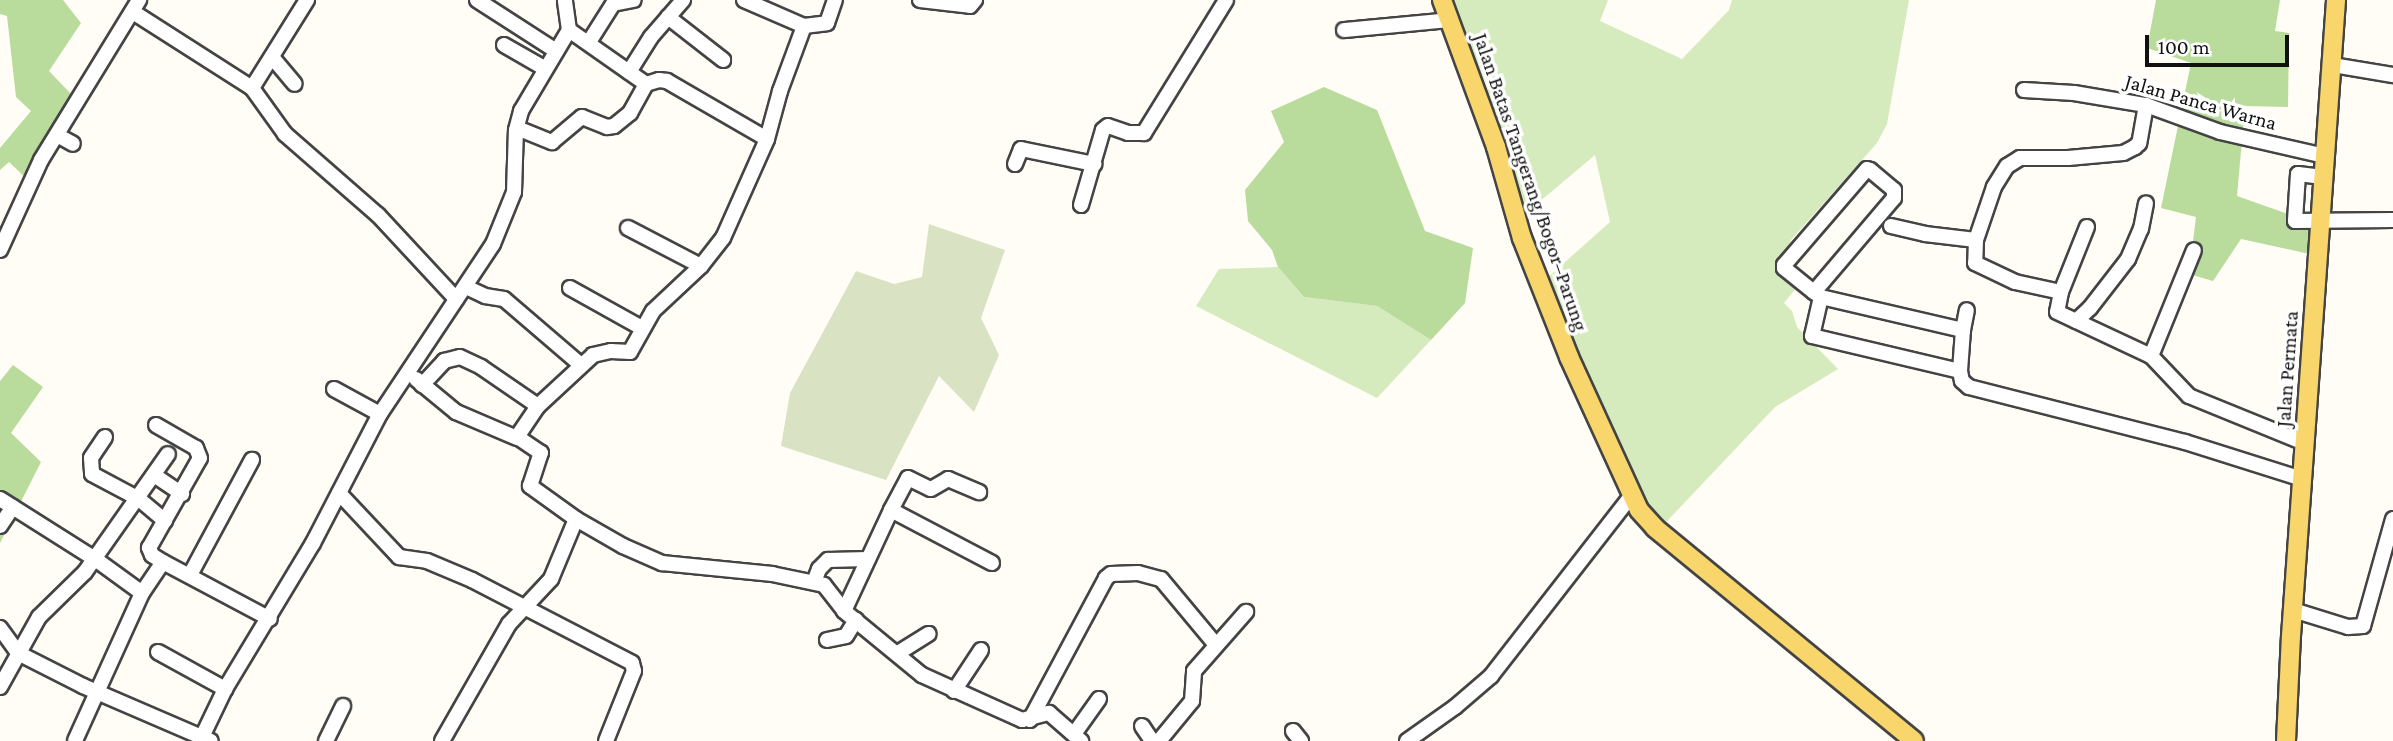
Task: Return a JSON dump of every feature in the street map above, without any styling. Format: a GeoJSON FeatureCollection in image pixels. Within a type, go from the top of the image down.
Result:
{"type":"FeatureCollection","features":[{"type":"Feature","properties":{"kind":"main road","name":"Jalan Batas Tangerang/Bogor–Parung"},"geometry":{"type":"LineString","coordinates":[[1442,0],[1496,148],[1522,238],[1569,357],[1631,496],[1655,528],[1914,741]]}},
{"type":"Feature","properties":{"kind":"main road","name":"Jalan Permata"},"geometry":{"type":"LineString","coordinates":[[2287,741],[2293,610],[2336,0]]}},
{"type":"Feature","properties":{"kind":"street"},"geometry":{"type":"LineString","coordinates":[[252,88],[307,0]]}},
{"type":"Feature","properties":{"kind":"street"},"geometry":{"type":"LineString","coordinates":[[477,0],[556,51]]}},
{"type":"Feature","properties":{"kind":"street"},"geometry":{"type":"LineString","coordinates":[[0,628],[18,653],[99,693],[207,739],[225,689],[270,619],[380,414],[487,256],[508,211],[517,177],[517,128],[521,111],[544,68],[569,30],[565,0]]}},
{"type":"Feature","properties":{"kind":"street"},"geometry":{"type":"LineString","coordinates":[[589,42],[612,5],[634,0]]}},
{"type":"Feature","properties":{"kind":"street"},"geometry":{"type":"LineString","coordinates":[[629,72],[651,37],[683,0]]}},
{"type":"Feature","properties":{"kind":"street"},"geometry":{"type":"LineString","coordinates":[[744,0],[804,26],[827,23],[835,0]]}},
{"type":"Feature","properties":{"kind":"street"},"geometry":{"type":"LineString","coordinates":[[920,0],[970,6],[975,0]]}},
{"type":"Feature","properties":{"kind":"street"},"geometry":{"type":"LineString","coordinates":[[1081,205],[1105,127],[1139,135],[1144,133],[1226,0]]}},
{"type":"Feature","properties":{"kind":"street"},"geometry":{"type":"LineString","coordinates":[[0,250],[34,174],[136,6],[252,88],[285,134],[378,215],[461,293],[504,299],[581,365]]}},
{"type":"Feature","properties":{"kind":"street"},"geometry":{"type":"LineString","coordinates":[[668,17],[723,60]]}},
{"type":"Feature","properties":{"kind":"street"},"geometry":{"type":"LineString","coordinates":[[1344,30],[1450,20]]}},
{"type":"Feature","properties":{"kind":"street"},"geometry":{"type":"LineString","coordinates":[[517,438],[538,406],[581,365],[601,352],[630,352],[642,328],[664,298],[701,266],[729,226],[767,139],[780,90],[804,26]]}},
{"type":"Feature","properties":{"kind":"street"},"geometry":{"type":"LineString","coordinates":[[569,30],[646,83],[659,80],[667,82],[767,139]]}},
{"type":"Feature","properties":{"kind":"street"},"geometry":{"type":"LineString","coordinates":[[504,45],[544,68]]}},
{"type":"Feature","properties":{"kind":"street"},"geometry":{"type":"LineString","coordinates":[[272,57],[295,84]]}},
{"type":"Feature","properties":{"kind":"street"},"geometry":{"type":"LineString","coordinates":[[2333,65],[2393,75]]}},
{"type":"Feature","properties":{"kind":"street"},"geometry":{"type":"LineString","coordinates":[[517,128],[552,142],[582,117],[607,127],[614,126],[630,113],[646,83]]}},
{"type":"Feature","properties":{"kind":"street","name":"Jalan Panca Warna"},"geometry":{"type":"LineString","coordinates":[[2024,90],[2074,93],[2146,105],[2220,132],[2325,156]]}},
{"type":"Feature","properties":{"kind":"street"},"geometry":{"type":"LineString","coordinates":[[2061,292],[2015,282],[1975,263],[1976,240],[2000,174],[2013,161],[2123,153],[2139,143],[2146,105]]}},
{"type":"Feature","properties":{"kind":"street"},"geometry":{"type":"LineString","coordinates":[[57,135],[73,144]]}},
{"type":"Feature","properties":{"kind":"street"},"geometry":{"type":"LineString","coordinates":[[1015,164],[1021,149],[1094,164]]}},
{"type":"Feature","properties":{"kind":"street"},"geometry":{"type":"LineString","coordinates":[[1960,372],[1813,337],[1817,294],[1894,198],[1894,190],[1870,170],[1784,265],[1817,294],[1963,330]]}},
{"type":"Feature","properties":{"kind":"street"},"geometry":{"type":"LineString","coordinates":[[2323,177],[2298,174],[2293,219],[2305,222],[2393,220]]}},
{"type":"Feature","properties":{"kind":"street"},"geometry":{"type":"LineString","coordinates":[[2076,321],[2090,308],[2128,259],[2141,229],[2146,203]]}},
{"type":"Feature","properties":{"kind":"street"},"geometry":{"type":"LineString","coordinates":[[1891,226],[1926,234],[1976,240]]}},
{"type":"Feature","properties":{"kind":"street"},"geometry":{"type":"LineString","coordinates":[[2087,227],[2061,292],[2057,312],[2151,356],[2194,399],[2305,443]]}},
{"type":"Feature","properties":{"kind":"street"},"geometry":{"type":"LineString","coordinates":[[628,228],[701,266]]}},
{"type":"Feature","properties":{"kind":"street"},"geometry":{"type":"LineString","coordinates":[[2151,356],[2194,250]]}},
{"type":"Feature","properties":{"kind":"street"},"geometry":{"type":"LineString","coordinates":[[570,288],[642,328]]}},
{"type":"Feature","properties":{"kind":"street"},"geometry":{"type":"LineString","coordinates":[[1967,310],[1960,372],[1962,381],[1969,387],[2185,442],[2302,479]]}},
{"type":"Feature","properties":{"kind":"street"},"geometry":{"type":"LineString","coordinates":[[422,385],[444,361],[460,357],[481,367],[538,406]]}},
{"type":"Feature","properties":{"kind":"street"},"geometry":{"type":"LineString","coordinates":[[408,371],[456,412],[517,438],[541,453],[530,486],[576,519],[622,546],[662,563],[772,574],[814,582],[828,589],[850,615],[922,675],[1013,717],[1030,720],[1049,713],[1077,737],[1099,699]]}},
{"type":"Feature","properties":{"kind":"street"},"geometry":{"type":"LineString","coordinates":[[334,389],[380,414]]}},
{"type":"Feature","properties":{"kind":"street"},"geometry":{"type":"LineString","coordinates":[[156,425],[199,452],[200,458],[149,548],[152,555],[270,619]]}},
{"type":"Feature","properties":{"kind":"street"},"geometry":{"type":"LineString","coordinates":[[105,438],[91,458],[92,474],[139,499],[165,520]]}},
{"type":"Feature","properties":{"kind":"street"},"geometry":{"type":"LineString","coordinates":[[0,687],[39,617],[74,584],[139,499],[168,454]]}},
{"type":"Feature","properties":{"kind":"street"},"geometry":{"type":"LineString","coordinates":[[190,575],[252,460]]}},
{"type":"Feature","properties":{"kind":"street"},"geometry":{"type":"LineString","coordinates":[[154,475],[182,494]]}},
{"type":"Feature","properties":{"kind":"street"},"geometry":{"type":"LineString","coordinates":[[827,640],[846,636],[868,559],[908,478],[931,489],[948,479],[979,492]]}},
{"type":"Feature","properties":{"kind":"street"},"geometry":{"type":"LineString","coordinates":[[339,493],[400,557],[432,563],[524,606],[634,665],[606,741]]}},
{"type":"Feature","properties":{"kind":"street"},"geometry":{"type":"LineString","coordinates":[[1407,741],[1455,707],[1490,676],[1631,496]]}},
{"type":"Feature","properties":{"kind":"street"},"geometry":{"type":"LineString","coordinates":[[0,499],[94,558],[142,593]]}},
{"type":"Feature","properties":{"kind":"street"},"geometry":{"type":"LineString","coordinates":[[0,526],[13,507]]}},
{"type":"Feature","properties":{"kind":"street"},"geometry":{"type":"LineString","coordinates":[[891,510],[992,563]]}},
{"type":"Feature","properties":{"kind":"street"},"geometry":{"type":"LineString","coordinates":[[442,741],[509,624],[551,579],[576,519]]}},
{"type":"Feature","properties":{"kind":"street"},"geometry":{"type":"LineString","coordinates":[[2293,610],[2348,627],[2364,626],[2393,519]]}},
{"type":"Feature","properties":{"kind":"street"},"geometry":{"type":"LineString","coordinates":[[814,582],[828,560],[868,559]]}},
{"type":"Feature","properties":{"kind":"street"},"geometry":{"type":"LineString","coordinates":[[75,741],[142,593],[163,562]]}},
{"type":"Feature","properties":{"kind":"street"},"geometry":{"type":"LineString","coordinates":[[1030,720],[1106,578],[1111,574],[1138,573],[1161,579],[1216,645]]}},
{"type":"Feature","properties":{"kind":"street"},"geometry":{"type":"LineString","coordinates":[[1159,741],[1192,701],[1192,674],[1246,612]]}},
{"type":"Feature","properties":{"kind":"street"},"geometry":{"type":"LineString","coordinates":[[898,653],[929,634]]}},
{"type":"Feature","properties":{"kind":"street"},"geometry":{"type":"LineString","coordinates":[[954,691],[981,650]]}},
{"type":"Feature","properties":{"kind":"street"},"geometry":{"type":"LineString","coordinates":[[158,652],[225,689]]}},
{"type":"Feature","properties":{"kind":"street"},"geometry":{"type":"LineString","coordinates":[[326,741],[343,706]]}},
{"type":"Feature","properties":{"kind":"street"},"geometry":{"type":"LineString","coordinates":[[1142,726],[1152,741]]}},
{"type":"Feature","properties":{"kind":"green space"},"geometry":{"type":"Polygon","coordinates":[[[0,0],[63,0],[81,23],[49,71],[72,95],[29,181],[9,162],[0,170],[0,148],[31,111],[16,97],[7,16],[0,14],[0,0]]]}},
{"type":"Feature","properties":{"kind":"green space"},"geometry":{"type":"Polygon","coordinates":[[[1442,0],[1608,0],[1600,21],[1682,59],[1729,10],[1732,0],[1909,0],[1887,124],[1877,143],[1791,240],[1781,264],[1801,282],[1784,303],[1792,311],[1797,327],[1838,369],[1775,407],[1653,536],[1537,287],[1610,222],[1595,155],[1520,218],[1442,0]]]}},
{"type":"Feature","properties":{"kind":"green space"},"geometry":{"type":"Polygon","coordinates":[[[2156,0],[2280,0],[2275,31],[2289,33],[2288,107],[2245,106],[2237,196],[2316,224],[2314,255],[2241,239],[2213,281],[2189,274],[2196,217],[2161,208],[2191,63],[2147,48],[2156,0]]]}},
{"type":"Feature","properties":{"kind":"green space"},"geometry":{"type":"Polygon","coordinates":[[[1324,87],[1377,110],[1425,231],[1473,248],[1465,303],[1431,340],[1377,306],[1304,297],[1278,267],[1272,250],[1248,221],[1245,190],[1284,142],[1271,111],[1324,87]]]}},
{"type":"Feature","properties":{"kind":"green space"},"geometry":{"type":"Polygon","coordinates":[[[929,224],[1005,250],[981,318],[999,355],[974,412],[939,376],[886,480],[781,446],[790,393],[856,271],[894,284],[922,277],[929,224]]]}},
{"type":"Feature","properties":{"kind":"green space"},"geometry":{"type":"Polygon","coordinates":[[[1278,267],[1304,297],[1377,306],[1431,340],[1377,398],[1196,306],[1219,269],[1278,267]]]}},
{"type":"Feature","properties":{"kind":"green space"},"geometry":{"type":"Polygon","coordinates":[[[13,365],[43,387],[11,433],[41,462],[0,543],[0,381],[13,365]]]}}]}
